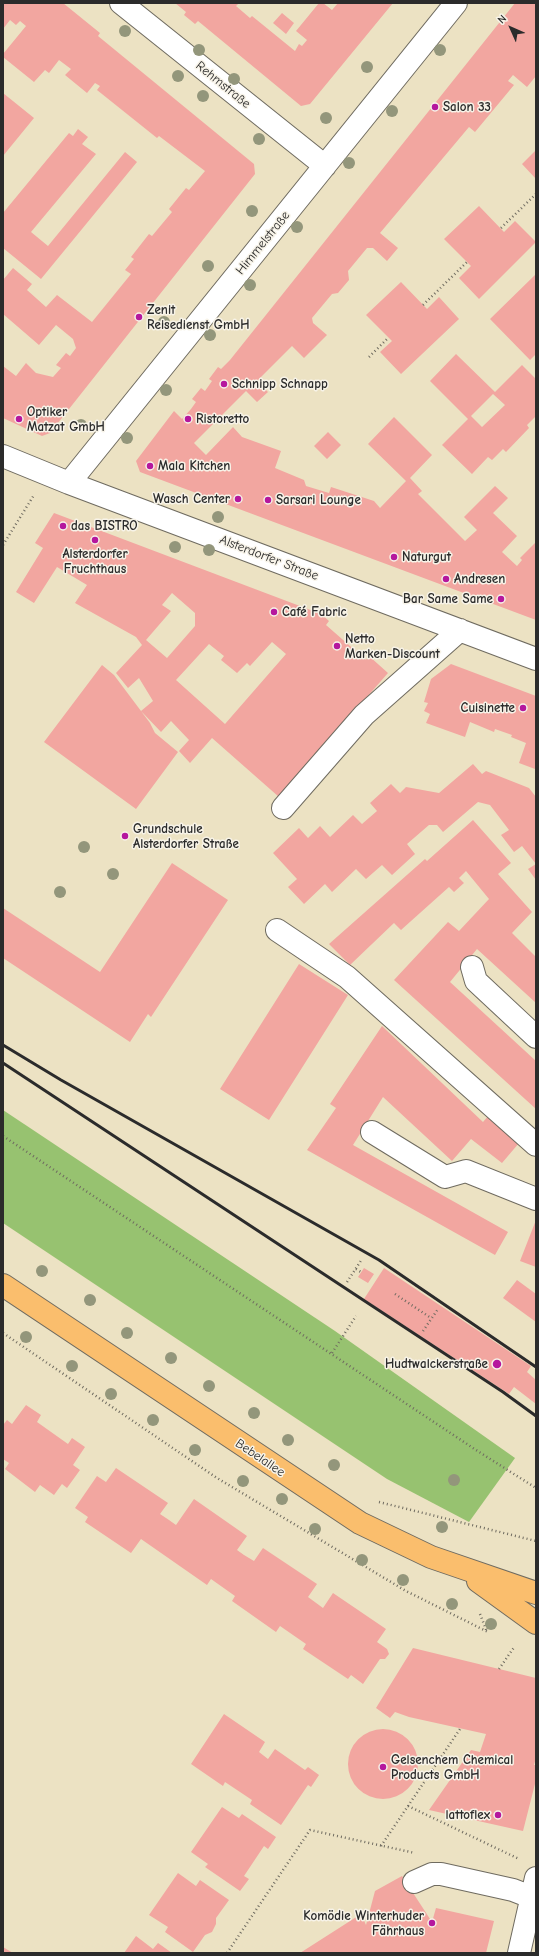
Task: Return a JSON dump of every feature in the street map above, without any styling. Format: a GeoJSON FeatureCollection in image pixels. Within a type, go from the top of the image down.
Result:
{"type":"FeatureCollection","features":[{"type":"Feature","properties":{"kind":"main road","name":"Bebelallee"},"geometry":{"type":"LineString","coordinates":[[3,1285],[360,1523],[431,1557],[536,1593]]}},
{"type":"Feature","properties":{"kind":"main road"},"geometry":{"type":"LineString","coordinates":[[463,1569],[536,1623]]}},
{"type":"Feature","properties":{"kind":"street","name":"Rehmstraße"},"geometry":{"type":"LineString","coordinates":[[122,3],[325,166]]}},
{"type":"Feature","properties":{"kind":"street","name":"Himmelstraße"},"geometry":{"type":"LineString","coordinates":[[68,483],[456,3]]}},
{"type":"Feature","properties":{"kind":"street","name":"Alsterdorfer Straße"},"geometry":{"type":"LineString","coordinates":[[3,456],[68,483],[536,659]]}},
{"type":"Feature","properties":{"kind":"street"},"geometry":{"type":"LineString","coordinates":[[282,808],[364,715],[460,630]]}},
{"type":"Feature","properties":{"kind":"street"},"geometry":{"type":"LineString","coordinates":[[277,930],[347,977],[536,1145]]}},
{"type":"Feature","properties":{"kind":"street"},"geometry":{"type":"LineString","coordinates":[[472,967],[476,981],[536,1037]]}},
{"type":"Feature","properties":{"kind":"street"},"geometry":{"type":"LineString","coordinates":[[372,1132],[445,1177],[466,1170],[536,1199]]}},
{"type":"Feature","properties":{"kind":"street"},"geometry":{"type":"LineString","coordinates":[[414,1882],[432,1874],[441,1874],[513,1890],[535,1891],[519,1953]]}},
{"type":"Feature","properties":{"kind":"path"},"geometry":{"type":"LineString","coordinates":[[501,228],[536,194]]}},
{"type":"Feature","properties":{"kind":"path"},"geometry":{"type":"LineString","coordinates":[[423,305],[467,262]]}},
{"type":"Feature","properties":{"kind":"path"},"geometry":{"type":"LineString","coordinates":[[369,357],[388,338]]}},
{"type":"Feature","properties":{"kind":"path"},"geometry":{"type":"LineString","coordinates":[[3,545],[46,474]]}},
{"type":"Feature","properties":{"kind":"path"},"geometry":{"type":"LineString","coordinates":[[3,1136],[476,1450],[536,1488]]}},
{"type":"Feature","properties":{"kind":"path"},"geometry":{"type":"LineString","coordinates":[[347,1282],[362,1259]]}},
{"type":"Feature","properties":{"kind":"path"},"geometry":{"type":"LineString","coordinates":[[356,1269],[361,1272]]}},
{"type":"Feature","properties":{"kind":"path"},"geometry":{"type":"LineString","coordinates":[[395,1294],[432,1318]]}},
{"type":"Feature","properties":{"kind":"path"},"geometry":{"type":"LineString","coordinates":[[423,1331],[438,1309]]}},
{"type":"Feature","properties":{"kind":"path"},"geometry":{"type":"LineString","coordinates":[[332,1353],[356,1316]]}},
{"type":"Feature","properties":{"kind":"path"},"geometry":{"type":"LineString","coordinates":[[3,1333],[217,1478],[406,1591],[488,1632]]}},
{"type":"Feature","properties":{"kind":"path"},"geometry":{"type":"LineString","coordinates":[[377,1502],[536,1541]]}},
{"type":"Feature","properties":{"kind":"path"},"geometry":{"type":"LineString","coordinates":[[500,1669],[515,1646]]}},
{"type":"Feature","properties":{"kind":"path"},"geometry":{"type":"LineString","coordinates":[[382,1846],[460,1729]]}},
{"type":"Feature","properties":{"kind":"path"},"geometry":{"type":"LineString","coordinates":[[408,1806],[522,1860]]}},
{"type":"Feature","properties":{"kind":"path"},"geometry":{"type":"LineString","coordinates":[[227,1953],[310,1830],[419,1854]]}},
{"type":"Feature","properties":{"kind":"green space"},"geometry":{"type":"Polygon","coordinates":[[[3,1110],[335,1331],[515,1458],[469,1522],[387,1479],[3,1223],[3,1110]]]}},
{"type":"Feature","properties":{"kind":"building"},"geometry":{"type":"Polygon","coordinates":[[[3,3],[63,3],[100,33],[98,36],[254,164],[255,174],[50,433],[42,436],[3,418],[3,366],[16,376],[26,363],[36,373],[53,377],[61,368],[56,365],[66,353],[70,356],[76,348],[73,339],[56,325],[39,345],[3,314],[3,280],[13,268],[32,284],[27,290],[46,307],[57,295],[92,322],[131,274],[125,270],[134,259],[131,257],[149,234],[152,236],[172,212],[169,209],[186,188],[189,190],[205,171],[159,136],[157,138],[97,90],[100,86],[95,83],[87,93],[65,75],[71,69],[59,60],[49,73],[45,70],[34,82],[3,57],[3,54],[26,26],[20,21],[16,25],[10,20],[3,29],[3,3]]]}},
{"type":"Feature","properties":{"kind":"building"},"geometry":{"type":"Polygon","coordinates":[[[175,3],[239,3],[236,6],[250,18],[252,16],[295,51],[299,44],[302,46],[307,40],[296,31],[319,3],[323,3],[332,10],[338,3],[393,3],[310,104],[301,106],[198,21],[195,24],[184,15],[186,12],[175,3]]]}},
{"type":"Feature","properties":{"kind":"building"},"geometry":{"type":"Polygon","coordinates":[[[515,3],[536,3],[536,76],[527,87],[513,75],[508,81],[514,85],[475,132],[469,127],[380,233],[398,248],[387,261],[373,248],[367,248],[348,271],[349,280],[338,293],[332,294],[312,318],[313,323],[327,335],[304,358],[292,346],[257,381],[268,392],[257,402],[246,391],[194,443],[206,455],[233,427],[242,437],[281,451],[275,468],[304,480],[306,486],[329,493],[331,487],[374,501],[380,508],[406,481],[368,444],[394,417],[432,455],[410,478],[422,491],[418,494],[465,541],[477,530],[464,517],[495,486],[508,498],[493,513],[517,536],[502,552],[517,566],[522,560],[520,558],[536,542],[536,620],[140,472],[136,461],[174,411],[182,419],[191,409],[196,402],[192,399],[201,388],[205,391],[212,381],[209,379],[218,367],[221,369],[230,360],[515,3]]]}},
{"type":"Feature","properties":{"kind":"building"},"geometry":{"type":"Polygon","coordinates":[[[282,13],[294,23],[286,34],[273,23],[282,13]]]}},
{"type":"Feature","properties":{"kind":"building"},"geometry":{"type":"Polygon","coordinates":[[[3,93],[34,118],[3,156],[3,93]]]}},
{"type":"Feature","properties":{"kind":"building"},"geometry":{"type":"Polygon","coordinates":[[[78,129],[88,137],[82,144],[96,154],[31,232],[48,246],[125,152],[137,162],[41,279],[3,248],[3,213],[69,133],[73,136],[78,129]]]}},
{"type":"Feature","properties":{"kind":"building"},"geometry":{"type":"Polygon","coordinates":[[[536,150],[536,179],[522,164],[536,150]]]}},
{"type":"Feature","properties":{"kind":"building"},"geometry":{"type":"Polygon","coordinates":[[[479,206],[504,232],[515,221],[536,242],[479,299],[459,278],[471,266],[444,239],[479,206]]]}},
{"type":"Feature","properties":{"kind":"building"},"geometry":{"type":"Polygon","coordinates":[[[536,274],[536,354],[530,360],[490,319],[536,274]]]}},
{"type":"Feature","properties":{"kind":"building"},"geometry":{"type":"Polygon","coordinates":[[[401,282],[427,309],[439,297],[459,319],[401,374],[380,352],[392,341],[366,315],[401,282]]]}},
{"type":"Feature","properties":{"kind":"building"},"geometry":{"type":"Polygon","coordinates":[[[456,354],[495,392],[522,365],[536,379],[536,416],[527,425],[529,428],[506,452],[503,449],[492,460],[488,457],[472,474],[442,445],[468,419],[430,381],[456,354]],[[493,394],[471,416],[482,427],[505,405],[493,394]]]}},
{"type":"Feature","properties":{"kind":"building"},"geometry":{"type":"Polygon","coordinates":[[[328,432],[341,445],[327,459],[314,446],[328,432]]]}},
{"type":"Feature","properties":{"kind":"building"},"geometry":{"type":"Polygon","coordinates":[[[54,513],[321,614],[329,621],[326,625],[366,660],[369,656],[388,673],[279,797],[212,738],[190,763],[179,751],[189,740],[171,721],[161,732],[141,711],[153,701],[139,678],[128,688],[116,673],[142,645],[136,637],[75,603],[87,585],[57,567],[34,603],[16,592],[43,548],[35,543],[54,513]],[[172,593],[162,605],[171,611],[146,640],[167,658],[195,626],[195,613],[172,593]],[[272,642],[250,666],[247,663],[237,673],[221,660],[224,656],[209,644],[176,680],[225,724],[286,654],[272,642]]]}},
{"type":"Feature","properties":{"kind":"building"},"geometry":{"type":"Polygon","coordinates":[[[451,664],[536,696],[535,769],[519,763],[526,743],[511,737],[512,735],[495,729],[494,732],[470,722],[465,737],[426,723],[430,714],[424,711],[428,703],[424,702],[431,679],[451,664]]]}},
{"type":"Feature","properties":{"kind":"building"},"geometry":{"type":"Polygon","coordinates":[[[102,665],[114,675],[150,723],[155,733],[178,752],[136,809],[44,742],[102,665]]]}},
{"type":"Feature","properties":{"kind":"building"},"geometry":{"type":"Polygon","coordinates":[[[473,764],[482,774],[486,771],[529,788],[536,797],[536,864],[522,846],[514,852],[501,835],[509,830],[490,805],[478,802],[443,832],[437,825],[429,825],[407,844],[415,854],[392,875],[382,865],[366,879],[356,869],[332,892],[325,884],[304,904],[288,887],[297,879],[273,853],[299,828],[308,838],[320,826],[330,837],[353,815],[362,824],[377,811],[370,803],[391,784],[400,793],[406,787],[439,793],[473,764]]]}},
{"type":"Feature","properties":{"kind":"building"},"geometry":{"type":"Polygon","coordinates":[[[473,820],[511,863],[498,874],[532,912],[512,933],[536,957],[536,1003],[477,949],[450,982],[536,1061],[536,1109],[394,980],[448,922],[459,931],[489,899],[466,871],[459,878],[464,883],[454,892],[449,887],[401,930],[394,923],[350,965],[329,944],[425,859],[427,861],[473,820]]]}},
{"type":"Feature","properties":{"kind":"building"},"geometry":{"type":"Polygon","coordinates":[[[172,863],[228,900],[151,1017],[148,1014],[130,1042],[3,958],[3,908],[100,972],[172,863]]]}},
{"type":"Feature","properties":{"kind":"building"},"geometry":{"type":"Polygon","coordinates":[[[536,864],[536,880],[528,869],[536,864]]]}},
{"type":"Feature","properties":{"kind":"building"},"geometry":{"type":"Polygon","coordinates":[[[299,964],[348,995],[269,1120],[220,1089],[299,964]]]}},
{"type":"Feature","properties":{"kind":"building"},"geometry":{"type":"Polygon","coordinates":[[[382,1026],[483,1122],[489,1115],[519,1143],[502,1163],[471,1139],[452,1161],[383,1097],[353,1145],[508,1232],[495,1255],[307,1150],[336,1108],[330,1104],[382,1026]]]}},
{"type":"Feature","properties":{"kind":"building"},"geometry":{"type":"Polygon","coordinates":[[[536,1220],[536,1267],[520,1261],[536,1220]]]}},
{"type":"Feature","properties":{"kind":"building"},"geometry":{"type":"Polygon","coordinates":[[[364,1268],[374,1274],[368,1283],[358,1277],[364,1268]]]}},
{"type":"Feature","properties":{"kind":"building"},"geometry":{"type":"Polygon","coordinates":[[[384,1268],[531,1366],[527,1372],[536,1380],[536,1404],[514,1387],[509,1394],[364,1299],[384,1268]]]}},
{"type":"Feature","properties":{"kind":"building"},"geometry":{"type":"Polygon","coordinates":[[[517,1280],[536,1294],[536,1322],[503,1298],[517,1280]]]}},
{"type":"Feature","properties":{"kind":"building"},"geometry":{"type":"Polygon","coordinates":[[[26,1405],[41,1415],[37,1422],[68,1444],[72,1438],[85,1447],[73,1465],[80,1470],[67,1488],[62,1484],[54,1495],[40,1485],[35,1492],[5,1469],[9,1463],[3,1459],[3,1425],[7,1420],[12,1424],[26,1405]]]}},
{"type":"Feature","properties":{"kind":"building"},"geometry":{"type":"Polygon","coordinates":[[[116,1468],[168,1503],[160,1514],[176,1525],[194,1499],[247,1536],[237,1550],[244,1555],[254,1561],[263,1548],[317,1584],[308,1597],[323,1608],[333,1593],[386,1629],[377,1642],[387,1649],[389,1654],[385,1659],[380,1659],[363,1684],[351,1675],[348,1679],[303,1649],[306,1644],[280,1626],[276,1632],[232,1601],[235,1596],[211,1579],[207,1585],[141,1539],[131,1553],[85,1522],[88,1517],[75,1508],[97,1476],[106,1482],[116,1468]]]}},
{"type":"Feature","properties":{"kind":"building"},"geometry":{"type":"Polygon","coordinates":[[[413,1648],[536,1678],[536,1758],[534,1765],[536,1765],[536,1780],[523,1831],[429,1810],[471,1750],[480,1752],[486,1734],[409,1717],[395,1712],[390,1718],[376,1708],[413,1648]]]}},
{"type":"Feature","properties":{"kind":"building"},"geometry":{"type":"Polygon","coordinates":[[[224,1714],[265,1742],[259,1752],[268,1759],[275,1749],[305,1770],[308,1767],[319,1775],[311,1787],[308,1785],[281,1825],[250,1804],[252,1800],[225,1782],[223,1786],[191,1764],[224,1714]]]}},
{"type":"Feature","properties":{"kind":"building","name":"Gelsenchem Chemical Products GmbH"},"geometry":{"type":"Polygon","coordinates":[[[383,1729],[396,1732],[408,1739],[415,1751],[418,1764],[415,1777],[408,1789],[396,1796],[383,1799],[370,1796],[358,1789],[351,1777],[348,1764],[351,1751],[358,1739],[370,1732],[383,1729]]]}},
{"type":"Feature","properties":{"kind":"building"},"geometry":{"type":"Polygon","coordinates":[[[222,1807],[239,1818],[242,1814],[276,1837],[268,1849],[264,1846],[244,1876],[249,1879],[240,1891],[205,1867],[208,1864],[191,1852],[222,1807]]]}},
{"type":"Feature","properties":{"kind":"building"},"geometry":{"type":"Polygon","coordinates":[[[178,1873],[196,1886],[200,1880],[229,1900],[216,1918],[216,1924],[212,1932],[205,1935],[193,1952],[165,1932],[168,1927],[149,1915],[178,1873]]]}},
{"type":"Feature","properties":{"kind":"building","name":"Komödie Winterhuder Fährhaus"},"geometry":{"type":"Polygon","coordinates":[[[402,1876],[432,1922],[436,1908],[494,1921],[486,1953],[300,1953],[361,1914],[366,1925],[375,1891],[402,1876]]]}},
{"type":"Feature","properties":{"kind":"building"},"geometry":{"type":"Polygon","coordinates":[[[136,1936],[153,1949],[158,1943],[172,1953],[124,1953],[136,1936]]]}},
{"type":"Feature","properties":{"kind":"building"},"geometry":{"type":"Polygon","coordinates":[[[3,1947],[13,1953],[3,1953],[3,1947]]]}},
{"type":"Feature","properties":{"kind":"railway"},"geometry":{"type":"LineString","coordinates":[[3,1045],[61,1080],[379,1260],[536,1367]]}},
{"type":"Feature","properties":{"kind":"railway"},"geometry":{"type":"LineString","coordinates":[[3,1063],[503,1392],[536,1416]]}},
{"type":"Feature","properties":{"kind":"place","name":"Salon 33"},"geometry":{"type":"Point","coordinates":[435,107]}},
{"type":"Feature","properties":{"kind":"place","name":"Zenit Reisedienst GmbH"},"geometry":{"type":"Point","coordinates":[139,317]}},
{"type":"Feature","properties":{"kind":"place","name":"Schnipp Schnapp"},"geometry":{"type":"Point","coordinates":[224,384]}},
{"type":"Feature","properties":{"kind":"place","name":"Optiker Matzat GmbH"},"geometry":{"type":"Point","coordinates":[19,419]}},
{"type":"Feature","properties":{"kind":"place","name":"Ristoretto"},"geometry":{"type":"Point","coordinates":[188,419]}},
{"type":"Feature","properties":{"kind":"place","name":"Mala Kitchen"},"geometry":{"type":"Point","coordinates":[150,466]}},
{"type":"Feature","properties":{"kind":"place","name":"Wasch Center"},"geometry":{"type":"Point","coordinates":[238,499]}},
{"type":"Feature","properties":{"kind":"place","name":"Sarsari Lounge"},"geometry":{"type":"Point","coordinates":[268,500]}},
{"type":"Feature","properties":{"kind":"place","name":"das BISTRO"},"geometry":{"type":"Point","coordinates":[63,526]}},
{"type":"Feature","properties":{"kind":"place","name":"Alsterdorfer Fruchthaus"},"geometry":{"type":"Point","coordinates":[95,540]}},
{"type":"Feature","properties":{"kind":"place","name":"Naturgut"},"geometry":{"type":"Point","coordinates":[394,557]}},
{"type":"Feature","properties":{"kind":"place","name":"Andresen"},"geometry":{"type":"Point","coordinates":[446,579]}},
{"type":"Feature","properties":{"kind":"place","name":"Bar Same Same"},"geometry":{"type":"Point","coordinates":[501,599]}},
{"type":"Feature","properties":{"kind":"place","name":"Café Fabric"},"geometry":{"type":"Point","coordinates":[274,612]}},
{"type":"Feature","properties":{"kind":"place","name":"Netto Marken-Discount"},"geometry":{"type":"Point","coordinates":[337,646]}},
{"type":"Feature","properties":{"kind":"place","name":"Cuisinette"},"geometry":{"type":"Point","coordinates":[523,708]}},
{"type":"Feature","properties":{"kind":"place","name":"Grundschule Alsterdorfer Straße"},"geometry":{"type":"Point","coordinates":[125,836]}},
{"type":"Feature","properties":{"kind":"place","name":"Hudtwalckerstraße"},"geometry":{"type":"Point","coordinates":[497,1364]}},
{"type":"Feature","properties":{"kind":"place","name":"Gelsenchem Chemical Products GmbH"},"geometry":{"type":"Point","coordinates":[383,1767]}},
{"type":"Feature","properties":{"kind":"place","name":"lattoflex"},"geometry":{"type":"Point","coordinates":[498,1815]}},
{"type":"Feature","properties":{"kind":"place","name":"Komödie Winterhuder Fährhaus"},"geometry":{"type":"Point","coordinates":[432,1923]}}]}
